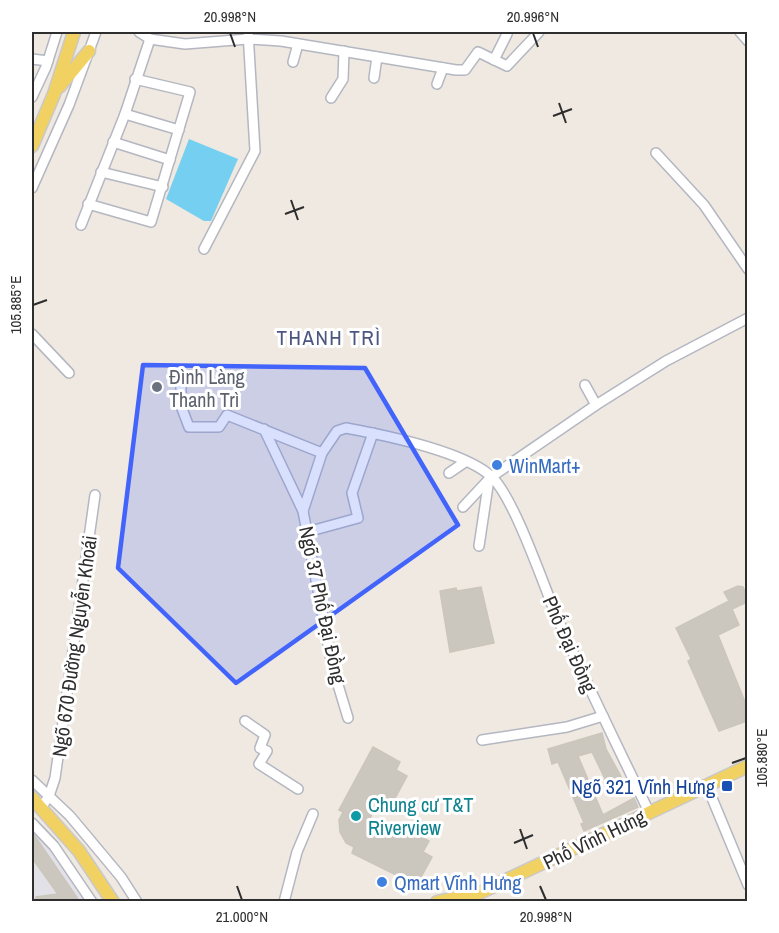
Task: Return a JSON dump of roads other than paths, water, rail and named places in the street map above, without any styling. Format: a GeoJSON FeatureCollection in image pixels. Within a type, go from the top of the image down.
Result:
{"type":"FeatureCollection","features":[{"type":"Feature","properties":{"kind":"main road"},"geometry":{"type":"LineString","coordinates":[[32,146],[54,93],[74,32]]}},
{"type":"Feature","properties":{"kind":"main road"},"geometry":{"type":"LineString","coordinates":[[54,93],[89,51]]}},
{"type":"Feature","properties":{"kind":"main road","name":"Phố Vĩnh Hưng"},"geometry":{"type":"LineString","coordinates":[[437,902],[479,893],[747,766]]}},
{"type":"Feature","properties":{"kind":"main road"},"geometry":{"type":"LineString","coordinates":[[32,798],[79,851],[113,902]]}},
{"type":"Feature","properties":{"kind":"street"},"geometry":{"type":"LineString","coordinates":[[32,97],[48,61],[57,32]]}},
{"type":"Feature","properties":{"kind":"street"},"geometry":{"type":"LineString","coordinates":[[32,188],[69,105],[96,32]]}},
{"type":"Feature","properties":{"kind":"street"},"geometry":{"type":"LineString","coordinates":[[139,32],[150,39],[185,44],[248,35],[276,36],[298,44],[465,70],[478,52],[507,66],[539,32]]}},
{"type":"Feature","properties":{"kind":"street"},"geometry":{"type":"LineString","coordinates":[[740,32],[747,41]]}},
{"type":"Feature","properties":{"kind":"street"},"geometry":{"type":"LineString","coordinates":[[494,60],[507,34]]}},
{"type":"Feature","properties":{"kind":"street"},"geometry":{"type":"LineString","coordinates":[[204,249],[255,151],[248,35]]}},
{"type":"Feature","properties":{"kind":"street"},"geometry":{"type":"LineString","coordinates":[[81,225],[125,114],[150,39]]}},
{"type":"Feature","properties":{"kind":"street"},"geometry":{"type":"LineString","coordinates":[[293,63],[298,44]]}},
{"type":"Feature","properties":{"kind":"street"},"geometry":{"type":"LineString","coordinates":[[331,98],[342,79],[344,51]]}},
{"type":"Feature","properties":{"kind":"street"},"geometry":{"type":"LineString","coordinates":[[374,78],[378,57]]}},
{"type":"Feature","properties":{"kind":"street"},"geometry":{"type":"LineString","coordinates":[[32,59],[48,61]]}},
{"type":"Feature","properties":{"kind":"street"},"geometry":{"type":"LineString","coordinates":[[437,84],[443,68]]}},
{"type":"Feature","properties":{"kind":"street"},"geometry":{"type":"LineString","coordinates":[[88,204],[151,222],[190,92],[135,79]]}},
{"type":"Feature","properties":{"kind":"street"},"geometry":{"type":"LineString","coordinates":[[125,114],[179,130]]}},
{"type":"Feature","properties":{"kind":"street"},"geometry":{"type":"LineString","coordinates":[[113,142],[170,160]]}},
{"type":"Feature","properties":{"kind":"street"},"geometry":{"type":"LineString","coordinates":[[656,153],[704,206],[747,268]]}},
{"type":"Feature","properties":{"kind":"street"},"geometry":{"type":"LineString","coordinates":[[101,172],[163,187]]}},
{"type":"Feature","properties":{"kind":"street"},"geometry":{"type":"LineString","coordinates":[[463,507],[490,478],[596,405],[666,361],[747,318]]}},
{"type":"Feature","properties":{"kind":"street"},"geometry":{"type":"LineString","coordinates":[[32,334],[69,373]]}},
{"type":"Feature","properties":{"kind":"street"},"geometry":{"type":"LineString","coordinates":[[176,371],[181,380],[181,406],[189,426],[219,427],[227,415],[322,453]]}},
{"type":"Feature","properties":{"kind":"street"},"geometry":{"type":"LineString","coordinates":[[585,385],[596,405]]}},
{"type":"Feature","properties":{"kind":"street","name":"Ngõ 37 Phố Đại Đồng"},"geometry":{"type":"LineString","coordinates":[[348,718],[333,665],[303,511],[322,453],[341,428],[373,433],[433,449],[477,468]]}},
{"type":"Feature","properties":{"kind":"street"},"geometry":{"type":"LineString","coordinates":[[264,429],[303,511]]}},
{"type":"Feature","properties":{"kind":"street"},"geometry":{"type":"LineString","coordinates":[[307,532],[358,518],[352,493],[373,433]]}},
{"type":"Feature","properties":{"kind":"street"},"geometry":{"type":"LineString","coordinates":[[449,473],[465,462]]}},
{"type":"Feature","properties":{"kind":"street","name":"Phố Đại Đồng"},"geometry":{"type":"LineString","coordinates":[[477,468],[490,478],[510,507],[603,716],[649,812]]}},
{"type":"Feature","properties":{"kind":"street"},"geometry":{"type":"LineString","coordinates":[[479,546],[490,478]]}},
{"type":"Feature","properties":{"kind":"street","name":"Ngõ 670 Đường Nguyễn Khoái"},"geometry":{"type":"LineString","coordinates":[[50,796],[65,721],[95,495]]}},
{"type":"Feature","properties":{"kind":"street"},"geometry":{"type":"LineString","coordinates":[[482,740],[567,727],[603,716]]}},
{"type":"Feature","properties":{"kind":"street"},"geometry":{"type":"LineString","coordinates":[[245,721],[265,735],[260,748],[267,751],[259,764],[298,789]]}},
{"type":"Feature","properties":{"kind":"street"},"geometry":{"type":"LineString","coordinates":[[32,780],[50,796],[121,877],[137,902]]}},
{"type":"Feature","properties":{"kind":"street"},"geometry":{"type":"LineString","coordinates":[[707,786],[747,885]]}},
{"type":"Feature","properties":{"kind":"street"},"geometry":{"type":"LineString","coordinates":[[41,808],[50,796]]}},
{"type":"Feature","properties":{"kind":"street"},"geometry":{"type":"LineString","coordinates":[[284,902],[297,852],[313,814]]}},
{"type":"Feature","properties":{"kind":"street"},"geometry":{"type":"LineString","coordinates":[[32,823],[54,846],[92,902]]}},
{"type":"Feature","properties":{"kind":"water"},"geometry":{"type":"Polygon","coordinates":[[[189,139],[238,159],[211,221],[204,221],[166,199],[189,139]]]}},
{"type":"Feature","properties":{"kind":"place","name":"Đình Làng Thanh Trì"},"geometry":{"type":"Point","coordinates":[157,387]}},
{"type":"Feature","properties":{"kind":"place","name":"WinMart+"},"geometry":{"type":"Point","coordinates":[497,465]}},
{"type":"Feature","properties":{"kind":"place","name":"Ngõ 321 Vĩnh Hưng"},"geometry":{"type":"Point","coordinates":[727,786]}},
{"type":"Feature","properties":{"kind":"place","name":"Chung cư T&T Riverview"},"geometry":{"type":"Point","coordinates":[356,816]}},
{"type":"Feature","properties":{"kind":"place","name":"Qmart Vĩnh Hưng"},"geometry":{"type":"Point","coordinates":[382,882]}},
{"type":"Feature","properties":{"kind":"district","name":"THANH TRÌ"},"geometry":{"type":"Point","coordinates":[329,337]}}]}
